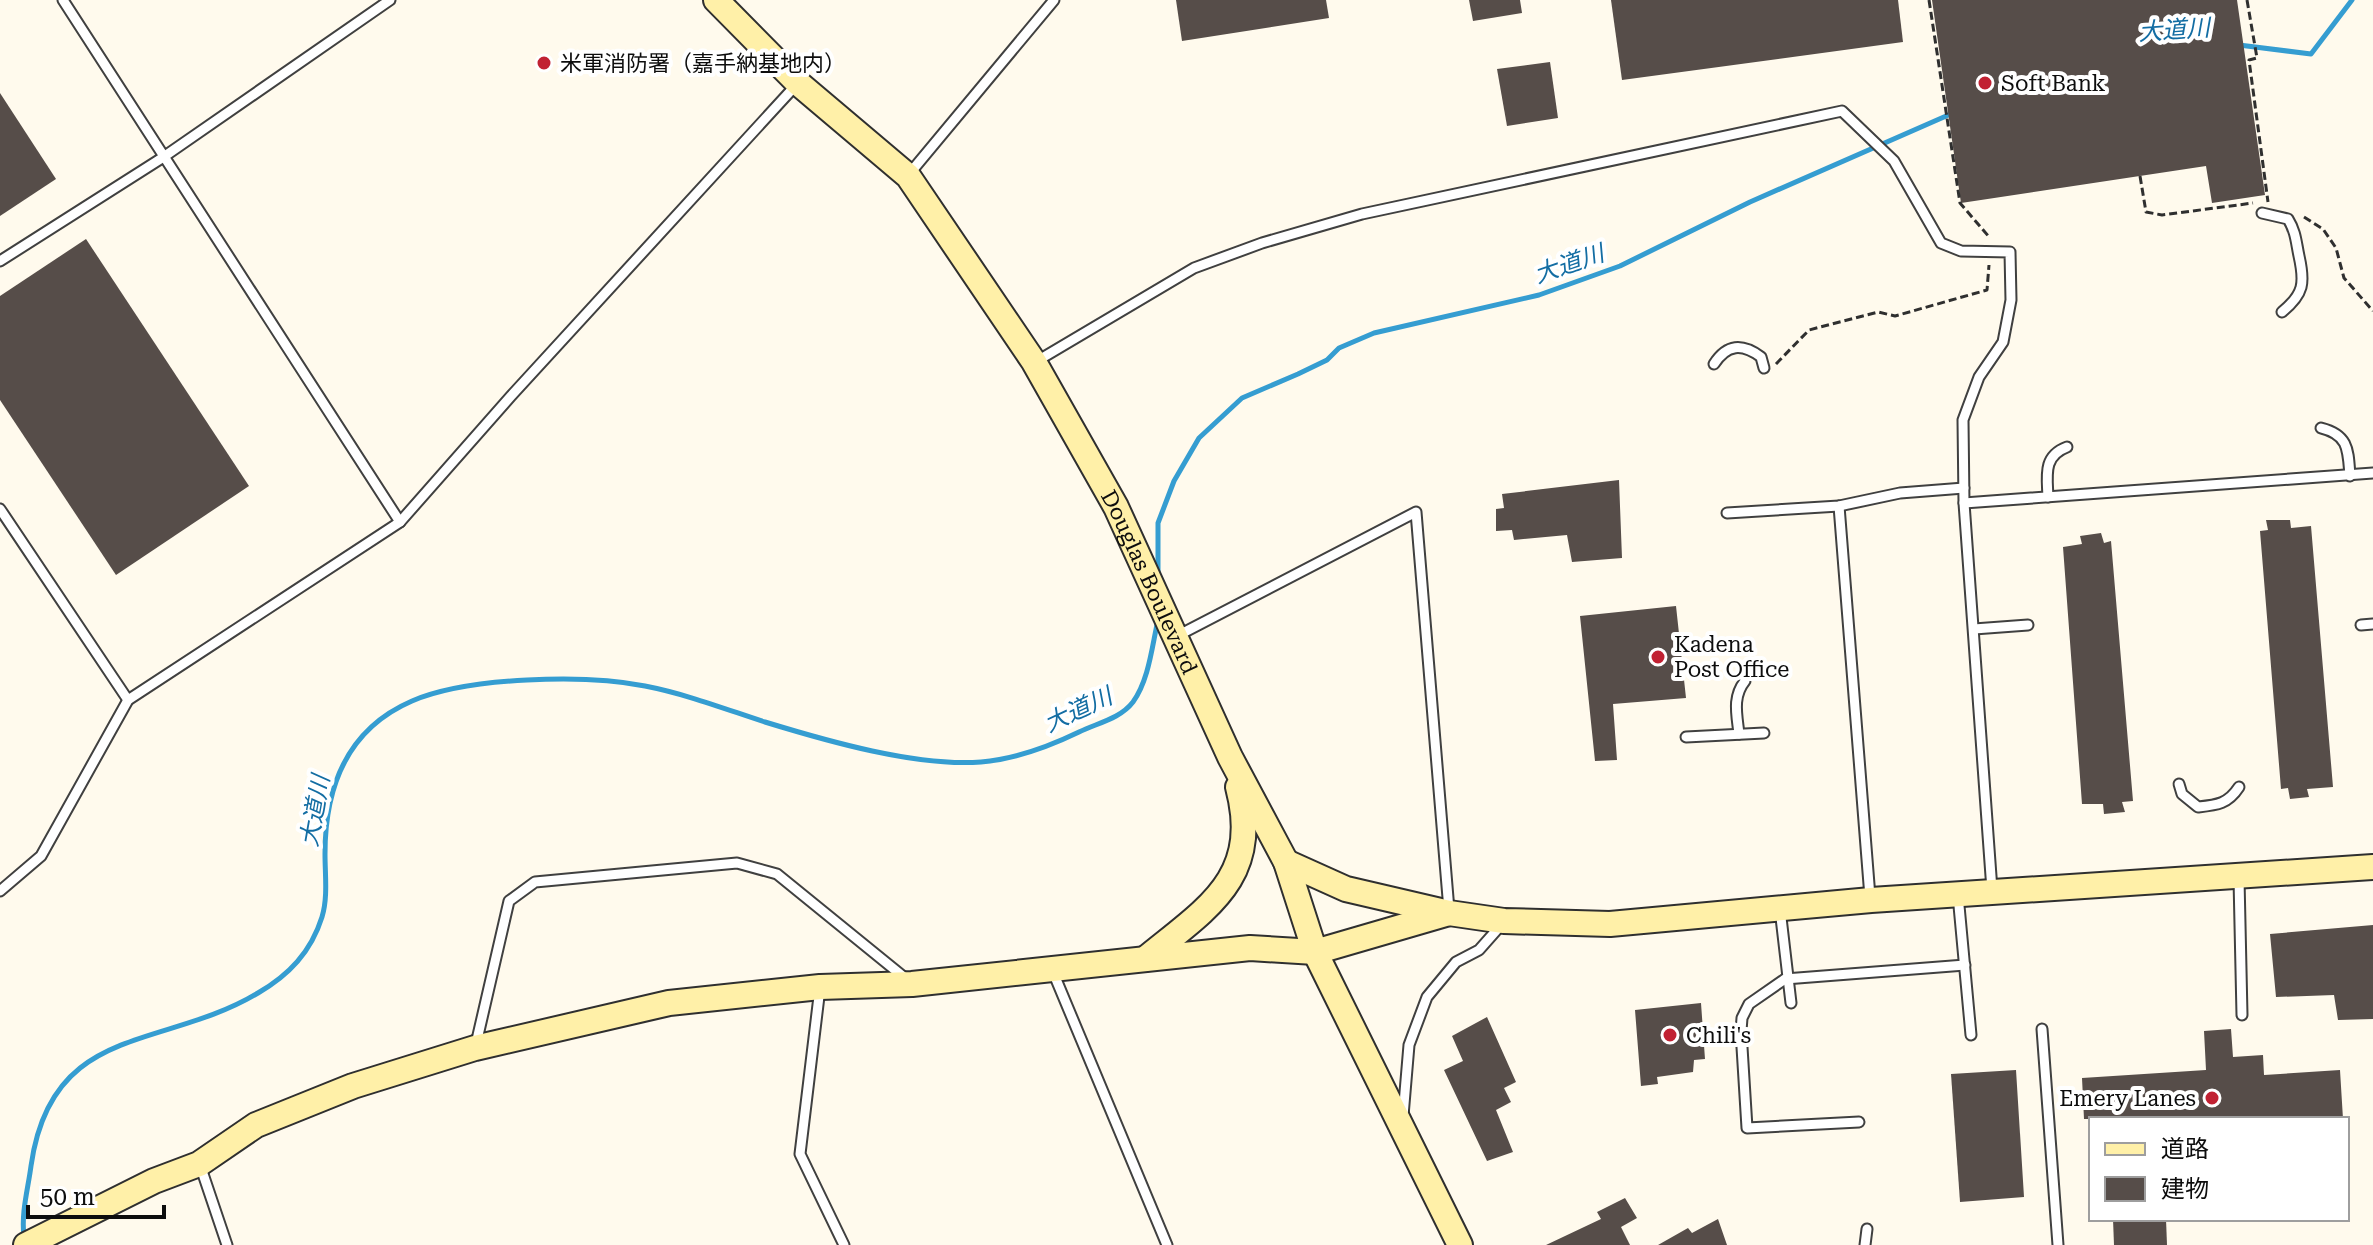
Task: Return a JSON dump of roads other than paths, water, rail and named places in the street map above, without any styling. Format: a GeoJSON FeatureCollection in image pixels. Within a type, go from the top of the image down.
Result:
{"type":"FeatureCollection","features":[{"type":"Feature","properties":{"kind":"street","name":"Douglas Boulevard"},"geometry":{"type":"LineString","coordinates":[[717,0],[798,83],[908,176],[1034,362],[1116,507],[1230,757],[1286,862],[1315,952],[1460,1245]]}},
{"type":"Feature","properties":{"kind":"street"},"geometry":{"type":"LineString","coordinates":[[1145,959],[1227,888],[1239,862],[1244,811],[1230,757]]}},
{"type":"Feature","properties":{"kind":"street"},"geometry":{"type":"LineString","coordinates":[[1286,862],[1346,889],[1449,913],[1504,921],[1610,924],[1871,900],[2239,879],[2373,867]]}},
{"type":"Feature","properties":{"kind":"street"},"geometry":{"type":"LineString","coordinates":[[26,1245],[154,1181],[199,1164],[256,1125],[353,1086],[475,1048],[669,1003],[820,987],[912,984],[1250,948],[1315,952],[1449,913]]}},
{"type":"Feature","properties":{"kind":"lane"},"geometry":{"type":"LineString","coordinates":[[63,0],[162,158],[400,522]]}},
{"type":"Feature","properties":{"kind":"lane"},"geometry":{"type":"LineString","coordinates":[[0,261],[162,158],[390,0]]}},
{"type":"Feature","properties":{"kind":"lane"},"geometry":{"type":"LineString","coordinates":[[908,176],[1054,0]]}},
{"type":"Feature","properties":{"kind":"lane"},"geometry":{"type":"LineString","coordinates":[[0,891],[41,856],[128,700],[400,522],[798,83]]}},
{"type":"Feature","properties":{"kind":"lane"},"geometry":{"type":"LineString","coordinates":[[1034,362],[1194,268],[1262,243],[1362,214],[1842,111],[1894,161],[1941,243],[1961,251],[2010,252],[2011,300],[2003,342],[1979,377],[1963,420],[1964,503],[1992,893]]}},
{"type":"Feature","properties":{"kind":"lane"},"geometry":{"type":"LineString","coordinates":[[2266,213],[2288,219],[2295,231],[2305,277],[2299,298],[2282,312]]}},
{"type":"Feature","properties":{"kind":"lane"},"geometry":{"type":"LineString","coordinates":[[1714,364],[1727,348],[1737,346],[1761,357],[1769,367]]}},
{"type":"Feature","properties":{"kind":"lane"},"geometry":{"type":"LineString","coordinates":[[2321,428],[2338,432],[2346,441],[2350,476]]}},
{"type":"Feature","properties":{"kind":"lane"},"geometry":{"type":"LineString","coordinates":[[2048,497],[2048,461],[2055,452],[2067,447]]}},
{"type":"Feature","properties":{"kind":"lane"},"geometry":{"type":"LineString","coordinates":[[1964,503],[2373,473]]}},
{"type":"Feature","properties":{"kind":"lane"},"geometry":{"type":"LineString","coordinates":[[1727,513],[1839,506],[1900,493],[1964,488]]}},
{"type":"Feature","properties":{"kind":"lane"},"geometry":{"type":"LineString","coordinates":[[1839,506],[1871,900]]}},
{"type":"Feature","properties":{"kind":"lane"},"geometry":{"type":"LineString","coordinates":[[0,509],[128,700]]}},
{"type":"Feature","properties":{"kind":"lane"},"geometry":{"type":"LineString","coordinates":[[1177,636],[1416,512],[1449,913]]}},
{"type":"Feature","properties":{"kind":"lane"},"geometry":{"type":"LineString","coordinates":[[2361,625],[2373,624]]}},
{"type":"Feature","properties":{"kind":"lane"},"geometry":{"type":"LineString","coordinates":[[1974,629],[2028,625]]}},
{"type":"Feature","properties":{"kind":"lane"},"geometry":{"type":"LineString","coordinates":[[1739,734],[1735,704],[1738,690],[1745,681]]}},
{"type":"Feature","properties":{"kind":"lane"},"geometry":{"type":"LineString","coordinates":[[1686,737],[1764,733]]}},
{"type":"Feature","properties":{"kind":"lane"},"geometry":{"type":"LineString","coordinates":[[2179,784],[2182,794],[2198,807],[2219,805],[2232,798],[2239,787]]}},
{"type":"Feature","properties":{"kind":"lane"},"geometry":{"type":"LineString","coordinates":[[475,1048],[509,901],[535,882],[737,863],[777,874],[912,984]]}},
{"type":"Feature","properties":{"kind":"lane"},"geometry":{"type":"LineString","coordinates":[[2239,879],[2242,1015]]}},
{"type":"Feature","properties":{"kind":"lane"},"geometry":{"type":"LineString","coordinates":[[1958,895],[1971,1035]]}},
{"type":"Feature","properties":{"kind":"lane"},"geometry":{"type":"LineString","coordinates":[[1780,909],[1785,979],[1791,1003]]}},
{"type":"Feature","properties":{"kind":"lane"},"geometry":{"type":"LineString","coordinates":[[1402,1123],[1409,1045],[1427,997],[1456,962],[1479,950],[1504,921]]}},
{"type":"Feature","properties":{"kind":"lane"},"geometry":{"type":"LineString","coordinates":[[1859,1122],[1747,1128],[1742,1018],[1749,1004],[1785,979],[1965,965]]}},
{"type":"Feature","properties":{"kind":"lane"},"geometry":{"type":"LineString","coordinates":[[1052,969],[1167,1245]]}},
{"type":"Feature","properties":{"kind":"lane"},"geometry":{"type":"LineString","coordinates":[[820,987],[800,1154],[844,1245]]}},
{"type":"Feature","properties":{"kind":"lane"},"geometry":{"type":"LineString","coordinates":[[2042,1029],[2058,1245]]}},
{"type":"Feature","properties":{"kind":"lane"},"geometry":{"type":"LineString","coordinates":[[199,1164],[227,1245]]}},
{"type":"Feature","properties":{"kind":"lane"},"geometry":{"type":"LineString","coordinates":[[1865,1245],[1867,1229]]}},
{"type":"Feature","properties":{"kind":"waterway","name":"大道川"},"geometry":{"type":"LineString","coordinates":[[2239,45],[2311,54],[2352,0]]}},
{"type":"Feature","properties":{"kind":"waterway","name":"大道川"},"geometry":{"type":"LineString","coordinates":[[1158,574],[1158,523],[1174,481],[1199,438],[1242,398],[1327,360],[1339,348],[1374,333],[1539,295],[1620,266],[1750,202],[1953,113]]}},
{"type":"Feature","properties":{"kind":"waterway","name":"大道川"},"geometry":{"type":"LineString","coordinates":[[24,1236],[23,1219],[31,1166],[43,1120],[62,1086],[87,1063],[117,1047],[222,1011],[258,993],[280,978],[305,952],[324,909],[326,830],[335,784],[344,763],[371,727],[412,701],[464,687],[527,680],[620,682],[690,697],[789,729],[872,751],[929,761],[981,762],[1019,755],[1056,743],[1115,717],[1128,708],[1143,684],[1158,620]]}},
{"type":"Feature","properties":{"kind":"place","name":"米軍消防署（嘉手納基地内）"},"geometry":{"type":"Point","coordinates":[544,63]}},
{"type":"Feature","properties":{"kind":"place","name":"Soft Bank"},"geometry":{"type":"Point","coordinates":[1985,83]}},
{"type":"Feature","properties":{"kind":"place","name":"Kadena Post Office"},"geometry":{"type":"Point","coordinates":[1658,657]}},
{"type":"Feature","properties":{"kind":"place","name":"Chili's"},"geometry":{"type":"Point","coordinates":[1670,1035]}},
{"type":"Feature","properties":{"kind":"place","name":"Emery Lanes"},"geometry":{"type":"Point","coordinates":[2212,1098]}}]}
